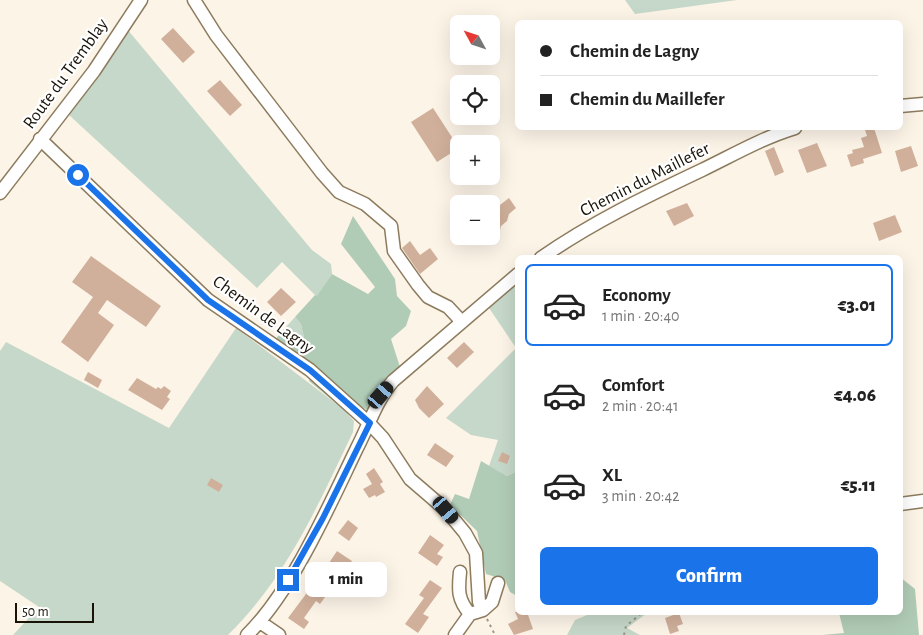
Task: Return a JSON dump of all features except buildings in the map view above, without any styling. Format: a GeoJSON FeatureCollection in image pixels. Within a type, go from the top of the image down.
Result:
{"type":"FeatureCollection","features":[{"type":"Feature","properties":{"kind":"street","name":"Route du Tremblay"},"geometry":{"type":"LineString","coordinates":[[0,193],[94,70],[140,0]]}},
{"type":"Feature","properties":{"kind":"street"},"geometry":{"type":"LineString","coordinates":[[194,0],[216,35],[322,174],[339,192],[364,204],[391,226],[394,251],[418,285],[428,297],[448,307],[462,322]]}},
{"type":"Feature","properties":{"kind":"street"},"geometry":{"type":"LineString","coordinates":[[903,106],[923,104]]}},
{"type":"Feature","properties":{"kind":"street","name":"Chemin du Maillefer"},"geometry":{"type":"LineString","coordinates":[[545,255],[567,240],[633,203],[767,136],[788,130]]}},
{"type":"Feature","properties":{"kind":"street","name":"Chemin de Lagny"},"geometry":{"type":"LineString","coordinates":[[40,139],[208,300],[310,370],[370,423],[410,479],[446,510],[465,533],[476,553],[479,602],[483,610]]}},
{"type":"Feature","properties":{"kind":"street"},"geometry":{"type":"LineString","coordinates":[[247,635],[260,622],[297,566],[370,423],[381,395],[393,381],[515,277]]}},
{"type":"Feature","properties":{"kind":"street"},"geometry":{"type":"LineString","coordinates":[[903,504],[923,501]]}},
{"type":"Feature","properties":{"kind":"street"},"geometry":{"type":"LineString","coordinates":[[460,572],[458,592],[461,603],[470,614]]}},
{"type":"Feature","properties":{"kind":"street"},"geometry":{"type":"LineString","coordinates":[[455,635],[470,614],[483,610],[492,602],[498,583]]}},
{"type":"Feature","properties":{"kind":"street"},"geometry":{"type":"LineString","coordinates":[[260,622],[279,635]]}},
{"type":"Feature","properties":{"kind":"path"},"geometry":{"type":"LineString","coordinates":[[483,610],[495,635]]}},
{"type":"Feature","properties":{"kind":"path"},"geometry":{"type":"LineString","coordinates":[[624,635],[626,626],[639,615]]}},
{"type":"Feature","properties":{"kind":"green space"},"geometry":{"type":"Polygon","coordinates":[[[625,0],[737,0],[635,14],[625,0]]]}},
{"type":"Feature","properties":{"kind":"green space"},"geometry":{"type":"Polygon","coordinates":[[[127,29],[312,250],[331,264],[332,274],[317,297],[282,262],[257,288],[69,115],[105,66],[127,29]]]}},
{"type":"Feature","properties":{"kind":"green space"},"geometry":{"type":"Polygon","coordinates":[[[353,216],[395,279],[397,296],[411,311],[406,326],[391,339],[401,370],[369,411],[351,401],[342,408],[309,381],[313,370],[274,341],[279,335],[297,348],[306,347],[301,324],[295,317],[315,295],[317,296],[332,274],[368,294],[375,287],[341,244],[353,216]]]}},
{"type":"Feature","properties":{"kind":"green space"},"geometry":{"type":"Polygon","coordinates":[[[515,283],[515,347],[487,305],[515,283]]]}},
{"type":"Feature","properties":{"kind":"green space"},"geometry":{"type":"Polygon","coordinates":[[[295,317],[301,324],[306,347],[297,348],[279,335],[295,317]]]}},
{"type":"Feature","properties":{"kind":"green space"},"geometry":{"type":"Polygon","coordinates":[[[236,328],[342,408],[354,421],[353,432],[314,513],[268,589],[228,635],[13,635],[39,607],[0,581],[0,351],[6,342],[169,428],[236,328]]]}},
{"type":"Feature","properties":{"kind":"green space"},"geometry":{"type":"Polygon","coordinates":[[[515,349],[515,472],[507,476],[489,466],[498,440],[471,435],[446,418],[515,349]]]}},
{"type":"Feature","properties":{"kind":"green space"},"geometry":{"type":"Polygon","coordinates":[[[481,461],[507,476],[515,472],[515,595],[510,592],[505,580],[486,574],[477,531],[450,505],[455,494],[469,499],[481,461]]]}},
{"type":"Feature","properties":{"kind":"green space"},"geometry":{"type":"Polygon","coordinates":[[[903,579],[915,589],[919,635],[822,635],[844,633],[840,615],[903,615],[903,579]]]}},
{"type":"Feature","properties":{"kind":"green space"},"geometry":{"type":"Polygon","coordinates":[[[587,615],[644,615],[627,628],[640,635],[567,635],[575,620],[587,615]]]}},
{"type":"Feature","properties":{"kind":"route"},"geometry":{"type":"LineString","coordinates":[[78,175],[208,300],[310,370],[370,423],[323,518],[288,580]]}}]}
